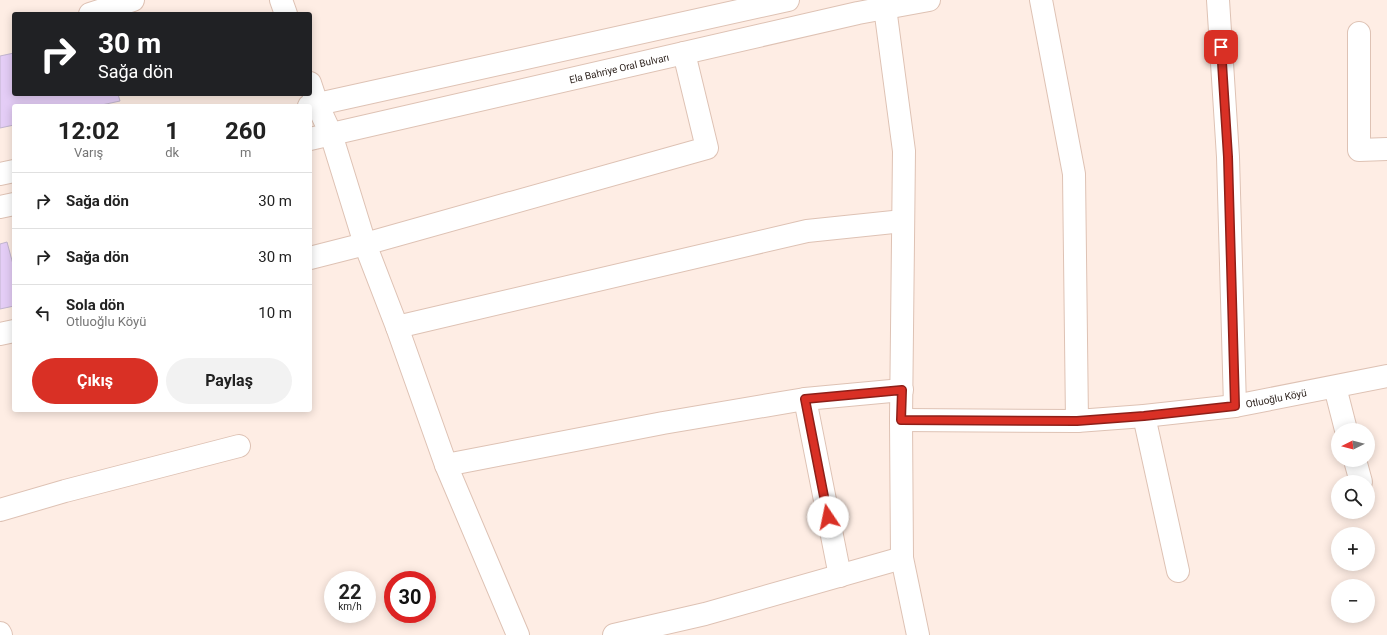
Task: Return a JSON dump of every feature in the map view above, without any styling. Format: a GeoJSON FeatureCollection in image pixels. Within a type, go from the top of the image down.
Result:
{"type":"FeatureCollection","features":[{"type":"Feature","properties":{"kind":"street"},"geometry":{"type":"LineString","coordinates":[[96,12],[132,0]]}},
{"type":"Feature","properties":{"kind":"street"},"geometry":{"type":"LineString","coordinates":[[281,0],[285,12]]}},
{"type":"Feature","properties":{"kind":"street"},"geometry":{"type":"LineString","coordinates":[[518,635],[446,465],[397,327],[365,244],[320,137],[313,105],[788,0]]}},
{"type":"Feature","properties":{"kind":"street","name":"Ela Bahriye Oral Bulvarı"},"geometry":{"type":"LineString","coordinates":[[320,137],[858,13],[885,4],[929,0]]}},
{"type":"Feature","properties":{"kind":"street"},"geometry":{"type":"LineString","coordinates":[[1042,0],[1074,174],[1077,421]]}},
{"type":"Feature","properties":{"kind":"street"},"geometry":{"type":"LineString","coordinates":[[1218,0],[1228,157],[1235,406]]}},
{"type":"Feature","properties":{"kind":"street"},"geometry":{"type":"LineString","coordinates":[[885,4],[904,151],[901,420],[902,558],[918,635]]}},
{"type":"Feature","properties":{"kind":"street"},"geometry":{"type":"LineString","coordinates":[[1359,33],[1359,150],[1387,149]]}},
{"type":"Feature","properties":{"kind":"street"},"geometry":{"type":"LineString","coordinates":[[312,257],[707,148],[684,53]]}},
{"type":"Feature","properties":{"kind":"street"},"geometry":{"type":"LineString","coordinates":[[0,174],[12,171]]}},
{"type":"Feature","properties":{"kind":"street"},"geometry":{"type":"LineString","coordinates":[[0,207],[12,204]]}},
{"type":"Feature","properties":{"kind":"street"},"geometry":{"type":"LineString","coordinates":[[397,327],[807,231],[903,221]]}},
{"type":"Feature","properties":{"kind":"street"},"geometry":{"type":"LineString","coordinates":[[0,334],[12,331]]}},
{"type":"Feature","properties":{"kind":"street","name":"Otluoğlu Köyü"},"geometry":{"type":"LineString","coordinates":[[901,420],[1077,421],[1144,416],[1235,406],[1387,376]]}},
{"type":"Feature","properties":{"kind":"street"},"geometry":{"type":"LineString","coordinates":[[1335,387],[1344,423]]}},
{"type":"Feature","properties":{"kind":"street"},"geometry":{"type":"LineString","coordinates":[[446,465],[663,423],[805,399],[902,390]]}},
{"type":"Feature","properties":{"kind":"street"},"geometry":{"type":"LineString","coordinates":[[805,399],[840,576]]}},
{"type":"Feature","properties":{"kind":"street"},"geometry":{"type":"LineString","coordinates":[[1144,416],[1178,571]]}},
{"type":"Feature","properties":{"kind":"street"},"geometry":{"type":"LineString","coordinates":[[0,510],[65,490],[239,446]]}},
{"type":"Feature","properties":{"kind":"street"},"geometry":{"type":"LineString","coordinates":[[614,635],[705,614],[902,558]]}},
{"type":"Feature","properties":{"kind":"building"},"geometry":{"type":"Polygon","coordinates":[[[12,53],[12,96],[119,96],[120,101],[106,104],[12,104],[12,125],[0,128],[0,56],[12,53]]]}},
{"type":"Feature","properties":{"kind":"building"},"geometry":{"type":"Polygon","coordinates":[[[7,242],[12,261],[12,306],[0,309],[0,244],[7,242]]]}},
{"type":"Feature","properties":{"kind":"route"},"geometry":{"type":"LineString","coordinates":[[828,517],[805,399],[902,390],[901,420],[1077,421],[1144,416],[1235,406],[1228,157],[1221,47]]}}]}
